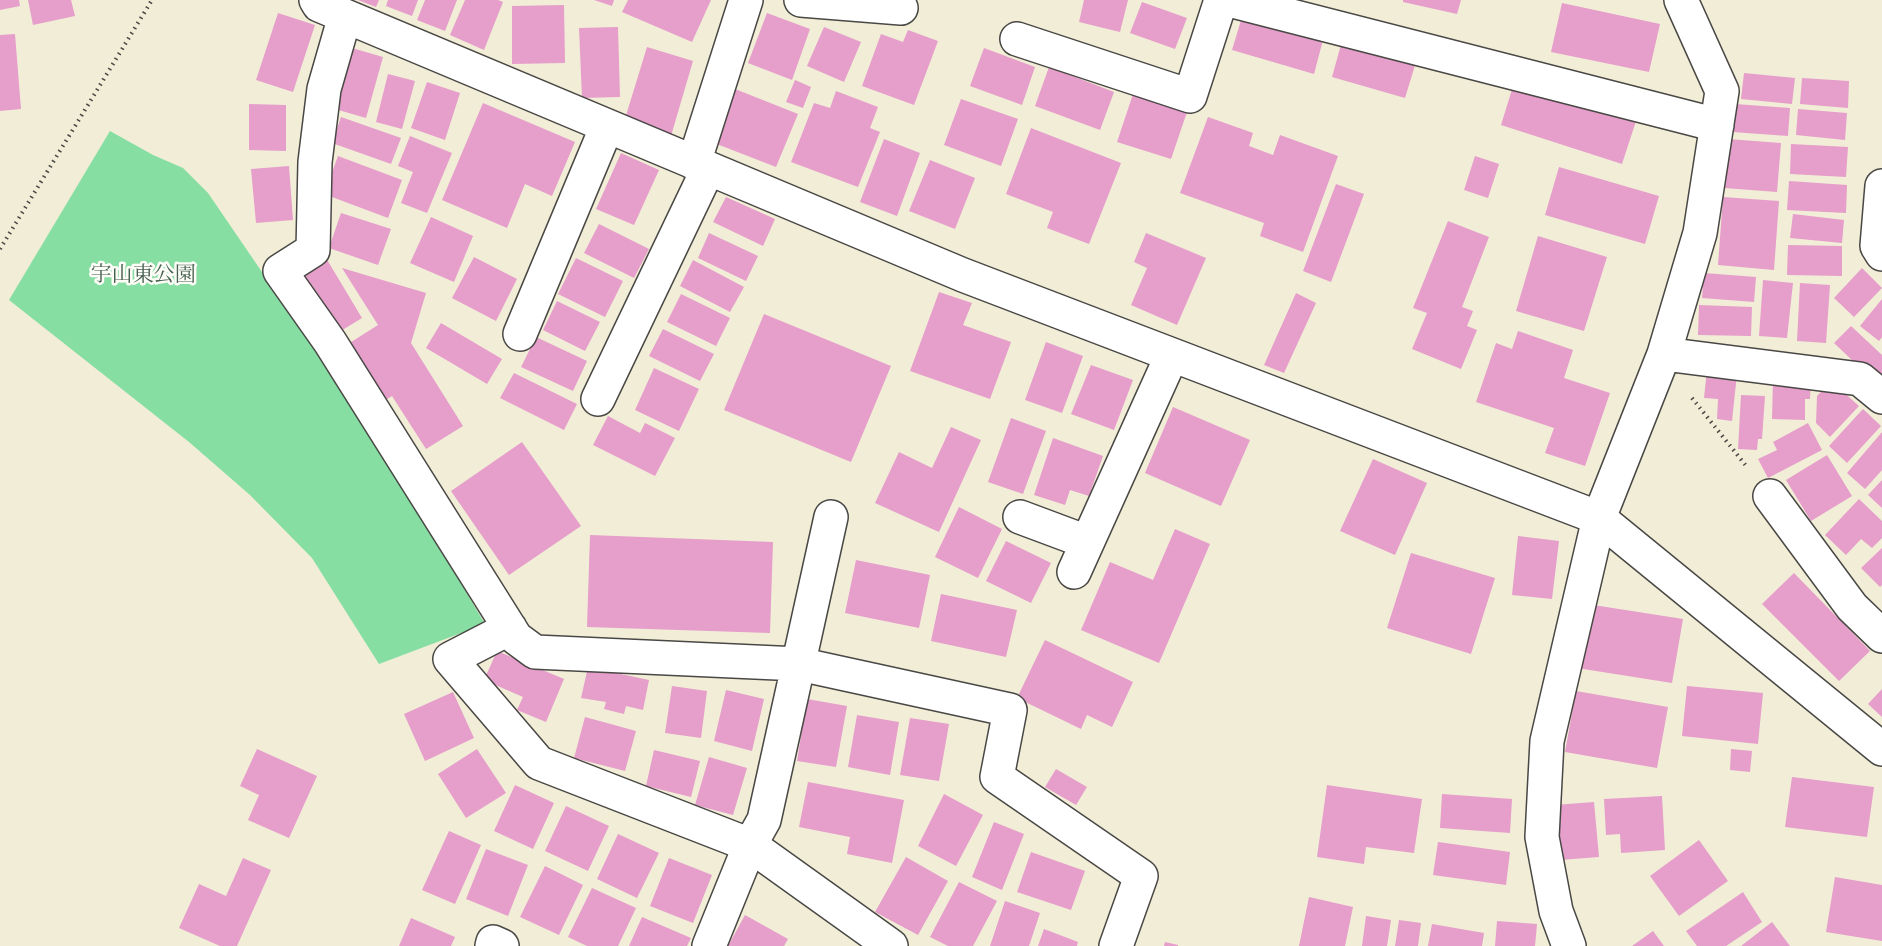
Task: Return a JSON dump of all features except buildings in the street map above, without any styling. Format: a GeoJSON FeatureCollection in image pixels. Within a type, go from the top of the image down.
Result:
{"type":"FeatureCollection","features":[{"type":"Feature","properties":{"kind":"street"},"geometry":{"type":"LineString","coordinates":[[316,0],[319,5],[963,275],[1599,518],[1882,749]]}},
{"type":"Feature","properties":{"kind":"street"},"geometry":{"type":"LineString","coordinates":[[598,399],[701,166],[746,0]]}},
{"type":"Feature","properties":{"kind":"street"},"geometry":{"type":"LineString","coordinates":[[801,0],[902,8]]}},
{"type":"Feature","properties":{"kind":"street"},"geometry":{"type":"LineString","coordinates":[[1017,39],[1190,96],[1221,0]]}},
{"type":"Feature","properties":{"kind":"street"},"geometry":{"type":"LineString","coordinates":[[1229,0],[1717,125]]}},
{"type":"Feature","properties":{"kind":"street"},"geometry":{"type":"LineString","coordinates":[[1569,946],[1556,911],[1542,837],[1547,741],[1599,518],[1664,354],[1700,233],[1722,91],[1681,0]]}},
{"type":"Feature","properties":{"kind":"street"},"geometry":{"type":"LineString","coordinates":[[345,16],[324,89],[315,162],[313,250],[280,271],[330,342],[516,638],[536,652],[799,664],[1010,710],[997,777],[1141,876],[1116,946]]}},
{"type":"Feature","properties":{"kind":"street"},"geometry":{"type":"LineString","coordinates":[[520,334],[607,126]]}},
{"type":"Feature","properties":{"kind":"street"},"geometry":{"type":"LineString","coordinates":[[1882,186],[1877,246],[1882,254]]}},
{"type":"Feature","properties":{"kind":"street"},"geometry":{"type":"LineString","coordinates":[[1664,354],[1860,379],[1882,397]]}},
{"type":"Feature","properties":{"kind":"street"},"geometry":{"type":"LineString","coordinates":[[1074,572],[1172,355]]}},
{"type":"Feature","properties":{"kind":"street"},"geometry":{"type":"LineString","coordinates":[[1770,496],[1852,608],[1882,636]]}},
{"type":"Feature","properties":{"kind":"street"},"geometry":{"type":"LineString","coordinates":[[709,946],[750,845],[764,820],[831,517]]}},
{"type":"Feature","properties":{"kind":"street"},"geometry":{"type":"LineString","coordinates":[[1020,517],[1088,542]]}},
{"type":"Feature","properties":{"kind":"street"},"geometry":{"type":"LineString","coordinates":[[510,628],[450,659],[539,764],[750,845],[891,946]]}},
{"type":"Feature","properties":{"kind":"street"},"geometry":{"type":"LineString","coordinates":[[492,946],[493,942],[502,946]]}},
{"type":"Feature","properties":{"kind":"path"},"geometry":{"type":"LineString","coordinates":[[0,249],[152,0]]}},
{"type":"Feature","properties":{"kind":"path"},"geometry":{"type":"LineString","coordinates":[[1664,354],[1677,378],[1770,496]]}},
{"type":"Feature","properties":{"kind":"green space","name":"宇山東公園"},"geometry":{"type":"Polygon","coordinates":[[[110,131],[153,155],[183,168],[208,193],[351,397],[485,624],[379,664],[312,558],[250,495],[189,442],[9,300],[110,131]]]}}]}
